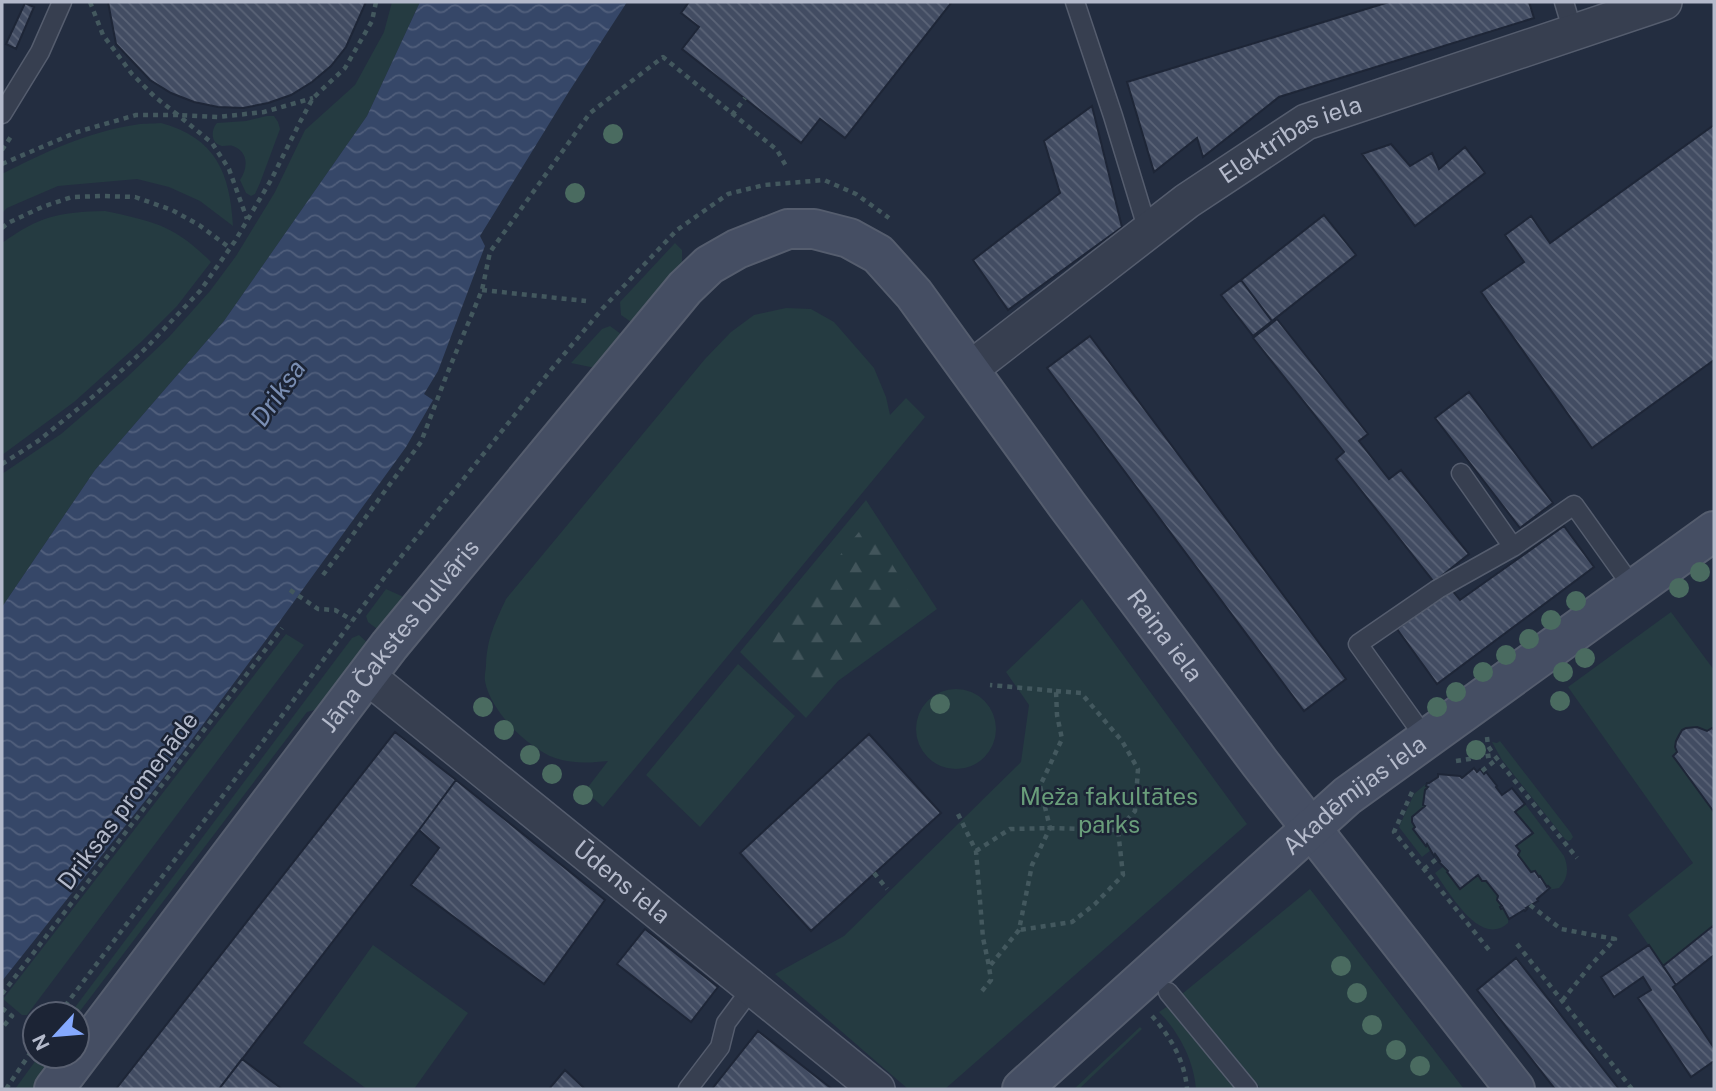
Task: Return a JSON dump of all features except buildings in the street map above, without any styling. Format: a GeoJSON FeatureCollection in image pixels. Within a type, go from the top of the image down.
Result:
{"type":"FeatureCollection","features":[{"type":"Feature","properties":{"kind":"street","name":"Elektrības iela"},"geometry":{"type":"LineString","coordinates":[[969,370],[1187,201],[1306,122],[1568,17],[1664,2]]}},
{"type":"Feature","properties":{"kind":"street","name":"Raiņa iela"},"geometry":{"type":"LineString","coordinates":[[788,229],[814,229],[849,238],[878,254],[914,294],[1067,505],[1244,741],[1515,1089]]}},
{"type":"Feature","properties":{"kind":"street","name":"Jāņa Čakstes bulvāris"},"geometry":{"type":"LineString","coordinates":[[54,1089],[366,675],[685,288],[709,265],[737,249],[788,229]]}},
{"type":"Feature","properties":{"kind":"street","name":"Akadēmijas iela"},"geometry":{"type":"LineString","coordinates":[[1022,1089],[1347,796],[1439,750],[1634,589],[1714,531]]}},
{"type":"Feature","properties":{"kind":"street","name":"Ūdens iela"},"geometry":{"type":"LineString","coordinates":[[366,675],[877,1089]]}},
{"type":"Feature","properties":{"kind":"lane"},"geometry":{"type":"LineString","coordinates":[[2,114],[40,52],[62,2]]}},
{"type":"Feature","properties":{"kind":"lane"},"geometry":{"type":"LineString","coordinates":[[1075,2],[1148,231]]}},
{"type":"Feature","properties":{"kind":"lane"},"geometry":{"type":"LineString","coordinates":[[1461,473],[1513,548]]}},
{"type":"Feature","properties":{"kind":"lane"},"geometry":{"type":"LineString","coordinates":[[1439,750],[1358,644],[1438,589],[1513,548],[1574,505],[1634,589]]}},
{"type":"Feature","properties":{"kind":"lane"},"geometry":{"type":"LineString","coordinates":[[688,1089],[720,1047],[726,1023],[752,988]]}},
{"type":"Feature","properties":{"kind":"lane"},"geometry":{"type":"LineString","coordinates":[[1168,992],[1248,1089]]}},
{"type":"Feature","properties":{"kind":"path"},"geometry":{"type":"LineString","coordinates":[[90,2],[103,35],[132,74],[155,97],[212,143],[229,169],[247,220]]}},
{"type":"Feature","properties":{"kind":"path"},"geometry":{"type":"LineString","coordinates":[[2,464],[38,441],[95,395],[146,348],[200,291],[230,248],[271,180],[313,98],[345,68],[372,22],[376,2]]}},
{"type":"Feature","properties":{"kind":"path"},"geometry":{"type":"LineString","coordinates":[[323,575],[421,442],[482,290],[490,252],[590,113],[663,57],[777,150],[786,166]]}},
{"type":"Feature","properties":{"kind":"path"},"geometry":{"type":"LineString","coordinates":[[2,164],[77,132],[136,115],[218,117],[264,112],[313,98]]}},
{"type":"Feature","properties":{"kind":"path"},"geometry":{"type":"LineString","coordinates":[[732,115],[745,98]]}},
{"type":"Feature","properties":{"kind":"path"},"geometry":{"type":"LineString","coordinates":[[2,228],[42,207],[72,197],[135,197],[172,209],[230,248]]}},
{"type":"Feature","properties":{"kind":"path"},"geometry":{"type":"LineString","coordinates":[[482,290],[586,301]]}},
{"type":"Feature","properties":{"kind":"path"},"geometry":{"type":"LineString","coordinates":[[290,590],[318,609],[335,610],[352,620]]}},
{"type":"Feature","properties":{"kind":"path","name":"Driksas promenāde"},"geometry":{"type":"LineString","coordinates":[[2,994],[282,628]]}},
{"type":"Feature","properties":{"kind":"path"},"geometry":{"type":"LineString","coordinates":[[990,685],[1081,693],[1122,741],[1138,769],[1135,811],[1118,830],[1123,875],[1095,904],[1072,922],[1019,930]]}},
{"type":"Feature","properties":{"kind":"path"},"geometry":{"type":"LineString","coordinates":[[989,967],[1019,930],[1032,865],[1050,828],[1040,786],[1062,739],[1056,691]]}},
{"type":"Feature","properties":{"kind":"path"},"geometry":{"type":"LineString","coordinates":[[1486,732],[1488,746],[1577,858]]}},
{"type":"Feature","properties":{"kind":"path"},"geometry":{"type":"LineString","coordinates":[[1439,750],[1496,757]]}},
{"type":"Feature","properties":{"kind":"path"},"geometry":{"type":"LineString","coordinates":[[1482,771],[1496,757]]}},
{"type":"Feature","properties":{"kind":"path"},"geometry":{"type":"LineString","coordinates":[[1422,784],[1412,792],[1394,832],[1489,950]]}},
{"type":"Feature","properties":{"kind":"path"},"geometry":{"type":"LineString","coordinates":[[1518,795],[1523,791]]}},
{"type":"Feature","properties":{"kind":"path"},"geometry":{"type":"LineString","coordinates":[[958,814],[976,851],[983,938],[991,980],[982,991]]}},
{"type":"Feature","properties":{"kind":"path"},"geometry":{"type":"LineString","coordinates":[[976,851],[1010,829],[1118,830]]}},
{"type":"Feature","properties":{"kind":"path"},"geometry":{"type":"LineString","coordinates":[[1424,869],[1438,858]]}},
{"type":"Feature","properties":{"kind":"path"},"geometry":{"type":"LineString","coordinates":[[874,873],[887,889]]}},
{"type":"Feature","properties":{"kind":"path"},"geometry":{"type":"LineString","coordinates":[[1531,905],[1561,929],[1615,939],[1590,965],[1562,1001]]}},
{"type":"Feature","properties":{"kind":"path"},"geometry":{"type":"LineString","coordinates":[[1517,944],[1632,1089]]}},
{"type":"Feature","properties":{"kind":"path"},"geometry":{"type":"LineString","coordinates":[[1129,993],[1161,1026],[1173,1044],[1182,1064],[1187,1089]]}},
{"type":"Feature","properties":{"kind":"path"},"geometry":{"type":"LineString","coordinates":[[2,1010],[12,1017],[2,1028]]}},
{"type":"Feature","properties":{"kind":"path"},"geometry":{"type":"LineString","coordinates":[[6,1089],[21,1067]]}},
{"type":"Feature","properties":{"kind":"green space"},"geometry":{"type":"Polygon","coordinates":[[[392,2],[420,2],[367,116],[224,321],[95,470],[2,607],[2,474],[61,434],[125,379],[169,337],[210,291],[236,256],[275,192],[305,130],[355,85],[384,32],[392,2]]]}},
{"type":"Feature","properties":{"kind":"green space"},"geometry":{"type":"Polygon","coordinates":[[[274,116],[280,129],[260,183],[255,194],[251,196],[246,193],[240,180],[246,166],[242,152],[233,146],[218,145],[213,132],[217,123],[274,116]]]}},
{"type":"Feature","properties":{"kind":"green space"},"geometry":{"type":"Polygon","coordinates":[[[161,123],[195,138],[216,160],[228,190],[233,226],[200,201],[169,187],[137,179],[58,186],[7,208],[2,213],[2,174],[83,138],[117,128],[161,123]]]}},
{"type":"Feature","properties":{"kind":"green space"},"geometry":{"type":"Polygon","coordinates":[[[105,211],[163,227],[186,240],[211,262],[177,306],[141,342],[74,402],[2,455],[2,243],[50,217],[105,211]]]}},
{"type":"Feature","properties":{"kind":"green space"},"geometry":{"type":"Polygon","coordinates":[[[675,243],[682,250],[682,267],[634,324],[621,315],[620,302],[675,243]]]}},
{"type":"Feature","properties":{"kind":"green space"},"geometry":{"type":"Polygon","coordinates":[[[786,308],[811,309],[834,322],[874,368],[890,415],[906,398],[925,417],[603,807],[585,791],[608,761],[575,762],[544,753],[522,737],[494,704],[485,679],[492,631],[506,599],[705,359],[731,332],[754,315],[786,308]]]}},
{"type":"Feature","properties":{"kind":"green space"},"geometry":{"type":"Polygon","coordinates":[[[610,326],[625,337],[600,369],[571,363],[602,329],[610,326]]]}},
{"type":"Feature","properties":{"kind":"green space"},"geometry":{"type":"Polygon","coordinates":[[[866,500],[937,609],[838,681],[806,718],[740,652],[866,500]]]}},
{"type":"Feature","properties":{"kind":"green space"},"geometry":{"type":"Polygon","coordinates":[[[867,522],[914,601],[821,690],[766,646],[867,522]]]}},
{"type":"Feature","properties":{"kind":"green space"},"geometry":{"type":"Polygon","coordinates":[[[386,589],[408,599],[381,632],[368,622],[366,616],[386,589]]]}},
{"type":"Feature","properties":{"kind":"green space","name":"Meža fakultātes parks"},"geometry":{"type":"Polygon","coordinates":[[[1082,599],[1247,824],[945,1089],[908,1089],[775,974],[844,936],[1021,762],[1029,705],[1006,672],[1082,599]]]}},
{"type":"Feature","properties":{"kind":"green space"},"geometry":{"type":"Polygon","coordinates":[[[1671,612],[1714,670],[1714,727],[1707,731],[1694,728],[1683,730],[1677,738],[1677,752],[1673,756],[1714,812],[1714,925],[1663,966],[1628,915],[1693,863],[1568,687],[1671,612]]]}},
{"type":"Feature","properties":{"kind":"green space"},"geometry":{"type":"Polygon","coordinates":[[[286,634],[304,645],[38,1000],[21,1000],[21,1014],[3,999],[286,634]]]}},
{"type":"Feature","properties":{"kind":"green space"},"geometry":{"type":"Polygon","coordinates":[[[359,635],[370,645],[322,708],[307,712],[88,1000],[80,1000],[352,638],[359,635]]]}},
{"type":"Feature","properties":{"kind":"green space"},"geometry":{"type":"Polygon","coordinates":[[[738,664],[795,716],[700,827],[646,775],[738,664]]]}},
{"type":"Feature","properties":{"kind":"green space"},"geometry":{"type":"Polygon","coordinates":[[[956,689],[971,692],[984,701],[993,714],[996,729],[993,744],[984,757],[971,766],[956,769],[941,766],[928,757],[919,744],[916,729],[919,714],[928,701],[941,692],[956,689]]]}},
{"type":"Feature","properties":{"kind":"green space"},"geometry":{"type":"Polygon","coordinates":[[[1500,741],[1571,833],[1571,840],[1565,839],[1502,760],[1492,742],[1500,741]]]}},
{"type":"Feature","properties":{"kind":"green space"},"geometry":{"type":"Polygon","coordinates":[[[1427,783],[1423,804],[1425,806],[1412,816],[1415,827],[1413,829],[1431,850],[1422,857],[1399,827],[1414,794],[1427,783]]]}},
{"type":"Feature","properties":{"kind":"green space"},"geometry":{"type":"Polygon","coordinates":[[[1525,804],[1564,856],[1567,873],[1559,888],[1548,890],[1541,876],[1531,872],[1518,855],[1516,846],[1533,833],[1515,812],[1525,804]]]}},
{"type":"Feature","properties":{"kind":"green space"},"geometry":{"type":"Polygon","coordinates":[[[1444,866],[1460,889],[1478,875],[1486,881],[1498,896],[1497,900],[1502,906],[1500,908],[1509,916],[1508,923],[1497,929],[1487,929],[1467,915],[1435,873],[1444,866]]]}},
{"type":"Feature","properties":{"kind":"green space"},"geometry":{"type":"Polygon","coordinates":[[[1310,889],[1464,1089],[1261,1089],[1182,994],[1310,889]]]}},
{"type":"Feature","properties":{"kind":"green space"},"geometry":{"type":"Polygon","coordinates":[[[373,945],[468,1013],[414,1089],[367,1089],[303,1043],[373,945]]]}},
{"type":"Feature","properties":{"kind":"green space"},"geometry":{"type":"Polygon","coordinates":[[[1168,1006],[1238,1089],[1196,1089],[1195,1078],[1184,1048],[1159,1012],[1168,1006]]]}},
{"type":"Feature","properties":{"kind":"green space"},"geometry":{"type":"Polygon","coordinates":[[[1140,1027],[1142,1029],[1079,1089],[1074,1089],[1140,1027]]]}},
{"type":"Feature","properties":{"kind":"green space"},"geometry":{"type":"Polygon","coordinates":[[[29,1070],[51,1070],[36,1089],[15,1089],[29,1070]]]}},
{"type":"Feature","properties":{"kind":"water","name":"Driksa"},"geometry":{"type":"Polygon","coordinates":[[[420,2],[627,2],[480,236],[485,246],[438,371],[424,394],[433,400],[406,447],[164,777],[2,981],[2,607],[95,470],[224,321],[367,116],[420,2]]]}}]}
